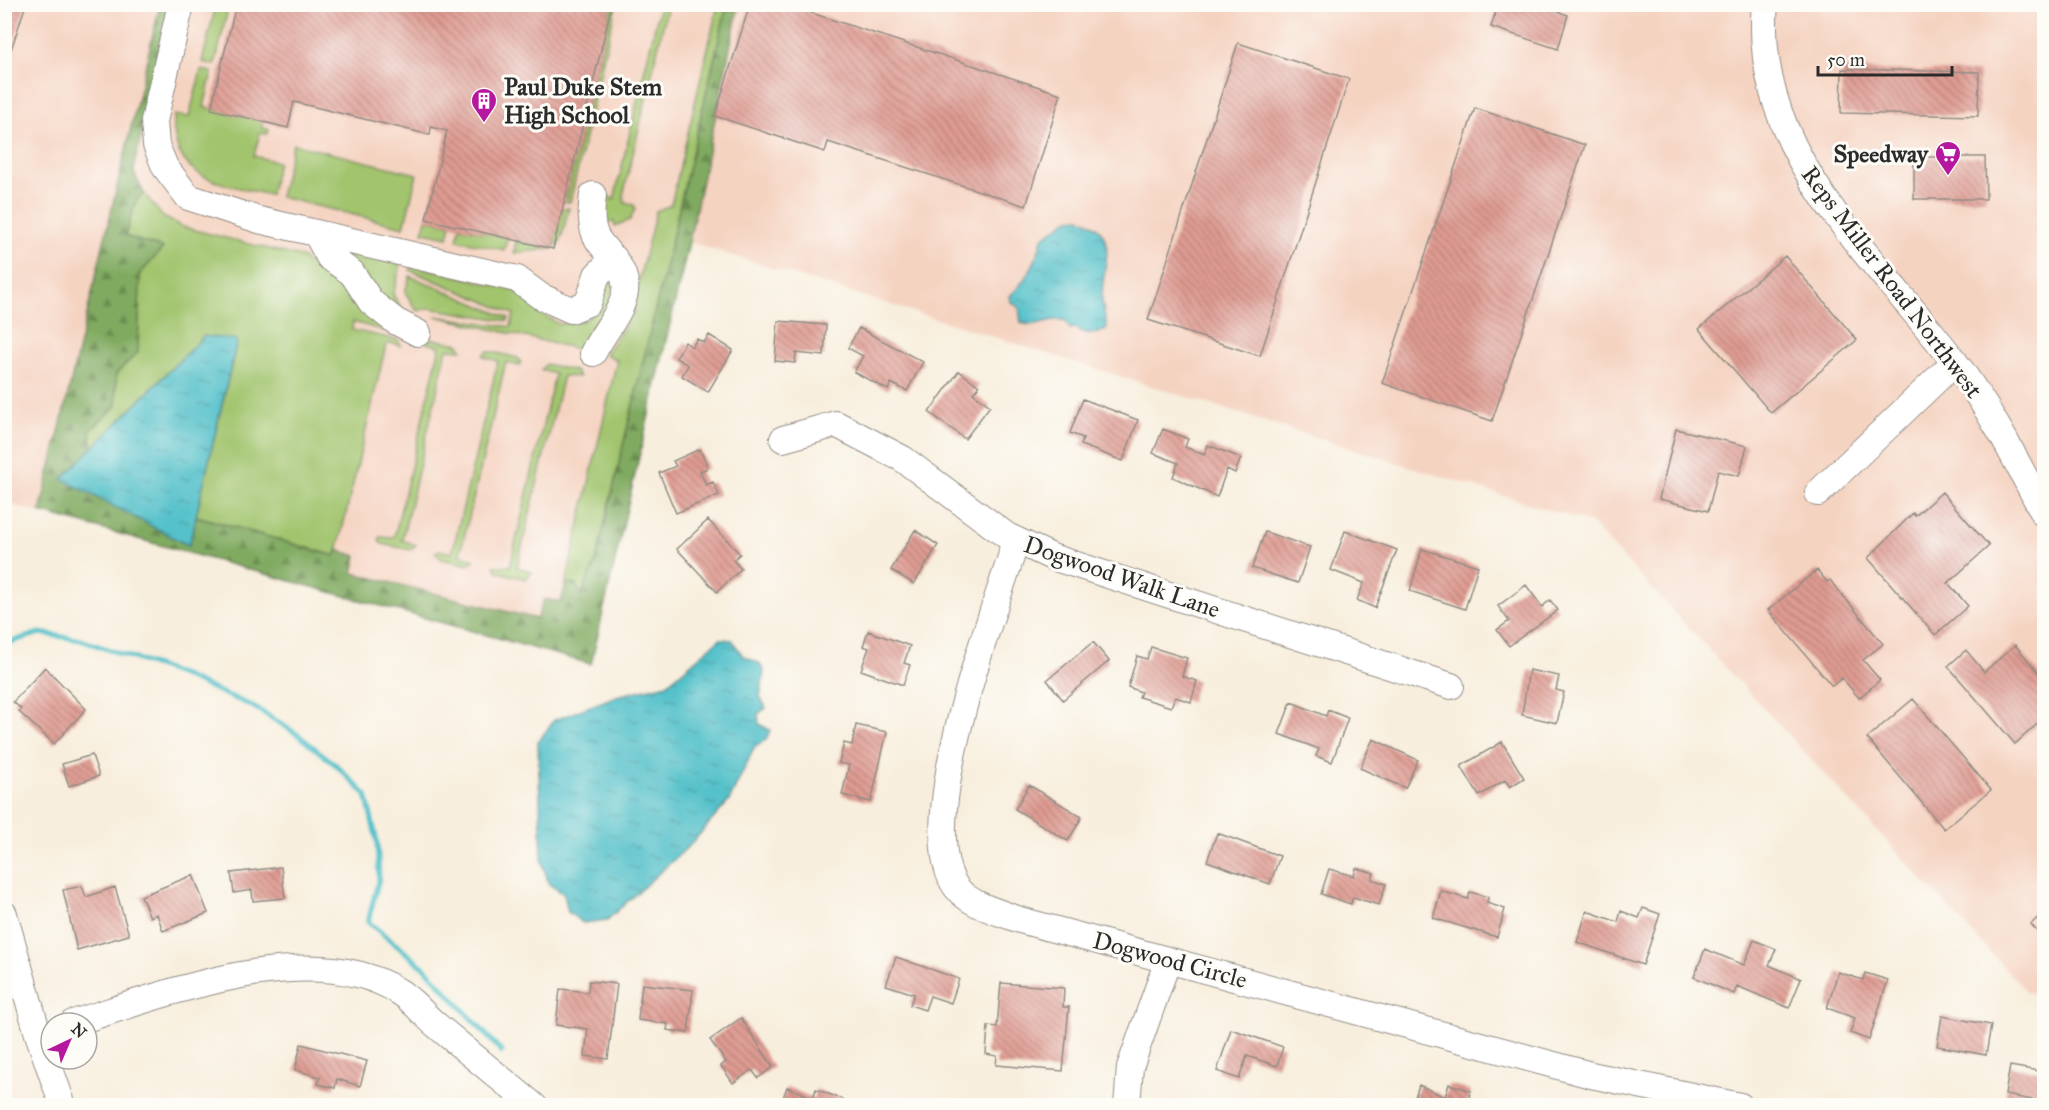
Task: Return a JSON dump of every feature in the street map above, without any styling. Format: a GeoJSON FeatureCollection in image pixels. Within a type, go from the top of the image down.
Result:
{"type":"FeatureCollection","features":[{"type":"Feature","properties":{"kind":"street"},"geometry":{"type":"LineString","coordinates":[[181,4],[154,121],[156,145],[165,166],[188,197],[259,220],[517,279],[540,296],[571,310],[588,303],[597,275],[614,258]]}},
{"type":"Feature","properties":{"kind":"street","name":"Reps Miller Road Northwest"},"geometry":{"type":"LineString","coordinates":[[1765,4],[1764,55],[1773,95],[1799,159],[1829,207],[1955,362],[1984,404],[2044,514]]}},
{"type":"Feature","properties":{"kind":"street"},"geometry":{"type":"LineString","coordinates":[[593,195],[591,211],[596,238],[614,258],[626,284],[618,314],[600,337],[593,353]]}},
{"type":"Feature","properties":{"kind":"street"},"geometry":{"type":"LineString","coordinates":[[316,233],[329,257],[352,273],[371,302],[395,321],[418,333]]}},
{"type":"Feature","properties":{"kind":"street"},"geometry":{"type":"LineString","coordinates":[[1818,493],[1955,362]]}},
{"type":"Feature","properties":{"kind":"street","name":"Dogwood Walk Lane"},"geometry":{"type":"LineString","coordinates":[[783,439],[836,424],[903,459],[1014,539],[1052,557],[1451,686]]}},
{"type":"Feature","properties":{"kind":"street","name":"Dogwood Circle"},"geometry":{"type":"LineString","coordinates":[[1014,539],[1011,558],[963,703],[945,804],[945,865],[957,888],[970,900],[1020,920],[1591,1075],[1740,1106]]}},
{"type":"Feature","properties":{"kind":"street"},"geometry":{"type":"LineString","coordinates":[[4,914],[39,1015]]}},
{"type":"Feature","properties":{"kind":"street"},"geometry":{"type":"LineString","coordinates":[[1127,1106],[1130,1067],[1168,960]]}},
{"type":"Feature","properties":{"kind":"street"},"geometry":{"type":"LineString","coordinates":[[99,1015],[172,992],[269,970],[327,967],[372,977],[400,992],[534,1106]]}},
{"type":"Feature","properties":{"kind":"street"},"geometry":{"type":"LineString","coordinates":[[54,1071],[63,1106]]}},
{"type":"Feature","properties":{"kind":"shaded area"},"geometry":{"type":"Polygon","coordinates":[[[4,5],[2044,5],[2044,995],[2027,992],[1591,523],[689,242],[591,664],[5,503],[4,5]]]}},
{"type":"Feature","properties":{"kind":"green space"},"geometry":{"type":"Polygon","coordinates":[[[160,5],[171,5],[134,173],[144,193],[136,201],[125,236],[163,248],[140,274],[138,352],[116,374],[116,406],[90,431],[93,447],[62,479],[189,545],[196,516],[335,556],[337,550],[357,556],[353,573],[537,619],[544,599],[561,602],[566,583],[576,585],[581,595],[596,561],[727,5],[739,5],[689,242],[591,664],[40,512],[160,5]]]}},
{"type":"Feature","properties":{"kind":"green space"},"geometry":{"type":"Polygon","coordinates":[[[216,5],[229,5],[215,65],[202,62],[216,5]]]}},
{"type":"Feature","properties":{"kind":"green space"},"geometry":{"type":"Polygon","coordinates":[[[612,5],[616,5],[570,202],[565,202],[612,5]]]}},
{"type":"Feature","properties":{"kind":"green space"},"geometry":{"type":"Polygon","coordinates":[[[660,5],[668,5],[623,196],[625,203],[634,205],[635,209],[630,220],[615,226],[614,222],[606,223],[600,216],[605,194],[614,200],[660,5]]]}},
{"type":"Feature","properties":{"kind":"green space"},"geometry":{"type":"Polygon","coordinates":[[[718,5],[727,5],[596,561],[581,596],[566,583],[617,360],[605,354],[623,329],[631,313],[635,313],[633,303],[656,211],[671,205],[718,5]]]}},
{"type":"Feature","properties":{"kind":"green space"},"geometry":{"type":"Polygon","coordinates":[[[201,70],[212,72],[204,107],[262,121],[262,128],[269,129],[267,134],[260,133],[254,156],[278,162],[270,195],[233,187],[201,175],[189,166],[180,153],[175,137],[174,115],[189,117],[201,70]]]}},
{"type":"Feature","properties":{"kind":"green space"},"geometry":{"type":"Polygon","coordinates":[[[293,144],[417,174],[404,227],[280,197],[293,144]]]}},
{"type":"Feature","properties":{"kind":"green space"},"geometry":{"type":"Polygon","coordinates":[[[144,193],[163,217],[183,227],[304,258],[306,262],[311,263],[311,259],[333,269],[395,334],[353,322],[352,330],[398,340],[401,346],[389,343],[386,345],[336,556],[196,516],[237,341],[204,336],[93,447],[90,431],[116,406],[116,374],[138,352],[140,274],[162,248],[125,236],[136,201],[144,193]]]}},
{"type":"Feature","properties":{"kind":"green space"},"geometry":{"type":"Polygon","coordinates":[[[563,208],[569,208],[560,243],[554,246],[563,208]]]}},
{"type":"Feature","properties":{"kind":"green space"},"geometry":{"type":"Polygon","coordinates":[[[426,219],[451,225],[448,237],[423,232],[426,219]]]}},
{"type":"Feature","properties":{"kind":"green space"},"geometry":{"type":"Polygon","coordinates":[[[460,227],[508,238],[504,250],[457,240],[460,227]]]}},
{"type":"Feature","properties":{"kind":"green space"},"geometry":{"type":"Polygon","coordinates":[[[516,241],[553,249],[514,253],[516,241]]]}},
{"type":"Feature","properties":{"kind":"green space"},"geometry":{"type":"Polygon","coordinates":[[[339,249],[401,264],[393,295],[404,312],[394,313],[339,249]]]}},
{"type":"Feature","properties":{"kind":"green space"},"geometry":{"type":"Polygon","coordinates":[[[412,265],[514,290],[545,316],[559,324],[585,320],[595,311],[606,282],[615,281],[613,303],[583,348],[577,349],[435,316],[511,327],[514,314],[410,270],[412,265]]]}},
{"type":"Feature","properties":{"kind":"green space"},"geometry":{"type":"Polygon","coordinates":[[[410,276],[509,318],[508,321],[429,308],[417,311],[405,292],[410,276]]]}},
{"type":"Feature","properties":{"kind":"green space"},"geometry":{"type":"Polygon","coordinates":[[[428,338],[459,344],[462,350],[447,349],[402,540],[416,545],[411,550],[382,544],[379,541],[380,537],[394,538],[440,346],[426,343],[428,338]]]}},
{"type":"Feature","properties":{"kind":"green space"},"geometry":{"type":"Polygon","coordinates":[[[488,351],[518,358],[521,363],[519,366],[506,362],[460,554],[474,560],[468,565],[442,559],[435,553],[439,550],[452,553],[498,361],[483,355],[488,351]]]}},
{"type":"Feature","properties":{"kind":"green space"},"geometry":{"type":"Polygon","coordinates":[[[546,364],[575,371],[579,377],[563,376],[517,567],[532,572],[526,579],[498,572],[494,566],[510,566],[555,374],[541,370],[546,364]]]}},
{"type":"Feature","properties":{"kind":"water"},"geometry":{"type":"Polygon","coordinates":[[[1080,218],[1093,224],[1101,232],[1105,241],[1107,250],[1102,297],[1107,329],[1099,333],[1087,333],[1075,328],[1070,329],[1066,321],[1060,320],[1032,325],[1021,323],[1019,307],[1011,302],[1010,296],[1031,270],[1042,238],[1069,219],[1080,218]]]}},
{"type":"Feature","properties":{"kind":"water"},"geometry":{"type":"Polygon","coordinates":[[[204,336],[237,340],[189,546],[62,479],[204,336]]]}},
{"type":"Feature","properties":{"kind":"water"},"geometry":{"type":"Polygon","coordinates":[[[720,639],[732,640],[743,656],[759,663],[764,671],[760,697],[766,708],[758,714],[759,724],[770,730],[766,740],[755,746],[729,801],[691,844],[607,920],[583,923],[568,912],[564,894],[549,884],[542,862],[538,742],[554,720],[617,696],[667,684],[720,639]]]}},
{"type":"Feature","properties":{"kind":"building"},"geometry":{"type":"Polygon","coordinates":[[[4,4],[26,4],[5,68],[4,68],[4,4]]]}},
{"type":"Feature","properties":{"kind":"building","name":"Paul Duke Stem High School"},"geometry":{"type":"Polygon","coordinates":[[[236,4],[612,4],[553,249],[426,219],[447,131],[431,127],[430,135],[294,102],[288,128],[211,109],[236,4]]]}},
{"type":"Feature","properties":{"kind":"building"},"geometry":{"type":"Polygon","coordinates":[[[750,4],[784,4],[1061,94],[1026,206],[828,142],[825,152],[715,116],[750,4]]]}},
{"type":"Feature","properties":{"kind":"building"},"geometry":{"type":"Polygon","coordinates":[[[1498,4],[1536,4],[1568,15],[1558,49],[1491,27],[1498,4]]]}},
{"type":"Feature","properties":{"kind":"building"},"geometry":{"type":"Polygon","coordinates":[[[1238,43],[1349,79],[1260,356],[1148,320],[1238,43]]]}},
{"type":"Feature","properties":{"kind":"building"},"geometry":{"type":"Polygon","coordinates":[[[1842,69],[1979,72],[1978,116],[1841,113],[1842,69]]]}},
{"type":"Feature","properties":{"kind":"building"},"geometry":{"type":"Polygon","coordinates":[[[1475,108],[1585,145],[1492,421],[1382,383],[1475,108]]]}},
{"type":"Feature","properties":{"kind":"building"},"geometry":{"type":"Polygon","coordinates":[[[1914,157],[1985,157],[1986,199],[1914,199],[1914,157]]]}},
{"type":"Feature","properties":{"kind":"building"},"geometry":{"type":"Polygon","coordinates":[[[1785,256],[1857,340],[1771,413],[1699,329],[1785,256]]]}},
{"type":"Feature","properties":{"kind":"building"},"geometry":{"type":"Polygon","coordinates":[[[778,321],[826,325],[824,356],[796,353],[795,363],[775,361],[778,321]]]}},
{"type":"Feature","properties":{"kind":"building"},"geometry":{"type":"Polygon","coordinates":[[[859,328],[923,362],[907,391],[891,383],[888,390],[854,372],[863,356],[848,348],[859,328]]]}},
{"type":"Feature","properties":{"kind":"building"},"geometry":{"type":"Polygon","coordinates":[[[709,335],[733,350],[708,392],[682,376],[688,365],[676,358],[685,342],[692,347],[697,339],[704,343],[709,335]]]}},
{"type":"Feature","properties":{"kind":"building"},"geometry":{"type":"Polygon","coordinates":[[[959,371],[979,386],[973,393],[990,406],[965,439],[929,412],[959,371]]]}},
{"type":"Feature","properties":{"kind":"building"},"geometry":{"type":"Polygon","coordinates":[[[1083,399],[1138,420],[1123,461],[1081,445],[1083,438],[1070,433],[1083,399]]]}},
{"type":"Feature","properties":{"kind":"building"},"geometry":{"type":"Polygon","coordinates":[[[1163,429],[1188,439],[1185,447],[1204,455],[1208,445],[1241,458],[1235,473],[1227,469],[1217,497],[1173,477],[1178,463],[1153,453],[1163,429]]]}},
{"type":"Feature","properties":{"kind":"building"},"geometry":{"type":"Polygon","coordinates":[[[1676,429],[1747,446],[1739,476],[1718,471],[1708,511],[1659,499],[1676,429]]]}},
{"type":"Feature","properties":{"kind":"building"},"geometry":{"type":"Polygon","coordinates":[[[700,449],[708,468],[700,471],[706,485],[713,482],[719,495],[676,513],[659,473],[676,466],[673,461],[700,449]]]}},
{"type":"Feature","properties":{"kind":"building"},"geometry":{"type":"Polygon","coordinates":[[[1942,492],[1989,546],[1948,583],[1968,606],[1935,635],[1868,558],[1913,513],[1915,516],[1942,492]]]}},
{"type":"Feature","properties":{"kind":"building"},"geometry":{"type":"Polygon","coordinates":[[[708,520],[740,554],[733,560],[741,569],[717,592],[677,549],[708,520]]]}},
{"type":"Feature","properties":{"kind":"building"},"geometry":{"type":"Polygon","coordinates":[[[915,530],[938,545],[914,584],[891,570],[915,530]]]}},
{"type":"Feature","properties":{"kind":"building"},"geometry":{"type":"Polygon","coordinates":[[[1345,531],[1397,550],[1375,608],[1357,600],[1364,583],[1331,570],[1345,531]]]}},
{"type":"Feature","properties":{"kind":"building"},"geometry":{"type":"Polygon","coordinates":[[[1265,532],[1310,547],[1298,583],[1252,568],[1265,532]]]}},
{"type":"Feature","properties":{"kind":"building"},"geometry":{"type":"Polygon","coordinates":[[[1422,549],[1478,566],[1465,609],[1410,591],[1422,549]]]}},
{"type":"Feature","properties":{"kind":"building"},"geometry":{"type":"Polygon","coordinates":[[[1817,570],[1827,582],[1830,580],[1883,644],[1863,660],[1880,680],[1859,698],[1842,678],[1832,686],[1768,610],[1817,570]]]}},
{"type":"Feature","properties":{"kind":"building"},"geometry":{"type":"Polygon","coordinates":[[[1526,585],[1542,607],[1550,600],[1558,610],[1509,646],[1497,630],[1509,621],[1498,606],[1526,585]]]}},
{"type":"Feature","properties":{"kind":"building"},"geometry":{"type":"Polygon","coordinates":[[[868,631],[910,646],[904,663],[910,665],[903,685],[861,670],[869,648],[863,646],[868,631]]]}},
{"type":"Feature","properties":{"kind":"building"},"geometry":{"type":"Polygon","coordinates":[[[1093,642],[1109,661],[1063,700],[1047,680],[1093,642]]]}},
{"type":"Feature","properties":{"kind":"building"},"geometry":{"type":"Polygon","coordinates":[[[2015,645],[2044,679],[2044,718],[2015,744],[1948,666],[1966,650],[1984,672],[2015,645]]]}},
{"type":"Feature","properties":{"kind":"building"},"geometry":{"type":"Polygon","coordinates":[[[1151,647],[1187,658],[1182,676],[1197,681],[1191,702],[1175,697],[1171,707],[1139,697],[1141,692],[1128,687],[1137,656],[1147,659],[1151,647]]]}},
{"type":"Feature","properties":{"kind":"building"},"geometry":{"type":"Polygon","coordinates":[[[45,667],[86,709],[54,744],[19,712],[21,709],[13,702],[45,667]]]}},
{"type":"Feature","properties":{"kind":"building"},"geometry":{"type":"Polygon","coordinates":[[[1529,670],[1559,676],[1556,690],[1564,692],[1557,723],[1522,715],[1529,670]]]}},
{"type":"Feature","properties":{"kind":"building"},"geometry":{"type":"Polygon","coordinates":[[[1913,699],[1991,790],[1944,829],[1867,738],[1913,699]]]}},
{"type":"Feature","properties":{"kind":"building"},"geometry":{"type":"Polygon","coordinates":[[[1291,702],[1326,716],[1328,710],[1348,718],[1332,762],[1316,756],[1319,749],[1279,734],[1291,702]]]}},
{"type":"Feature","properties":{"kind":"building"},"geometry":{"type":"Polygon","coordinates":[[[856,725],[887,732],[871,802],[842,795],[849,765],[839,763],[844,743],[852,745],[856,725]]]}},
{"type":"Feature","properties":{"kind":"building"},"geometry":{"type":"Polygon","coordinates":[[[1373,739],[1418,760],[1405,788],[1360,768],[1373,739]]]}},
{"type":"Feature","properties":{"kind":"building"},"geometry":{"type":"Polygon","coordinates":[[[1502,742],[1524,778],[1510,787],[1505,780],[1479,796],[1461,766],[1502,742]]]}},
{"type":"Feature","properties":{"kind":"building"},"geometry":{"type":"Polygon","coordinates":[[[92,755],[99,776],[69,786],[62,764],[92,755]]]}},
{"type":"Feature","properties":{"kind":"building"},"geometry":{"type":"Polygon","coordinates":[[[1029,785],[1082,817],[1068,841],[1015,809],[1029,785]]]}},
{"type":"Feature","properties":{"kind":"building"},"geometry":{"type":"Polygon","coordinates":[[[1217,833],[1280,856],[1270,884],[1207,861],[1217,833]]]}},
{"type":"Feature","properties":{"kind":"building"},"geometry":{"type":"Polygon","coordinates":[[[281,867],[285,898],[253,901],[252,890],[234,893],[231,873],[281,867]]]}},
{"type":"Feature","properties":{"kind":"building"},"geometry":{"type":"Polygon","coordinates":[[[1356,868],[1374,873],[1372,879],[1386,884],[1379,905],[1353,897],[1351,904],[1321,894],[1329,869],[1354,876],[1356,868]]]}},
{"type":"Feature","properties":{"kind":"building"},"geometry":{"type":"Polygon","coordinates":[[[193,875],[208,913],[163,931],[157,914],[150,917],[141,896],[193,875]]]}},
{"type":"Feature","properties":{"kind":"building"},"geometry":{"type":"Polygon","coordinates":[[[82,886],[86,897],[115,887],[129,935],[77,950],[63,890],[82,886]]]}},
{"type":"Feature","properties":{"kind":"building"},"geometry":{"type":"Polygon","coordinates":[[[1441,891],[1468,899],[1470,892],[1488,897],[1487,903],[1505,909],[1497,937],[1433,918],[1441,891]]]}},
{"type":"Feature","properties":{"kind":"building"},"geometry":{"type":"Polygon","coordinates":[[[1643,908],[1660,914],[1643,965],[1577,942],[1587,911],[1618,922],[1621,911],[1639,918],[1643,908]]]}},
{"type":"Feature","properties":{"kind":"building"},"geometry":{"type":"Polygon","coordinates":[[[2044,912],[2044,940],[2031,924],[2044,912]]]}},
{"type":"Feature","properties":{"kind":"building"},"geometry":{"type":"Polygon","coordinates":[[[1754,940],[1776,949],[1769,965],[1801,979],[1789,1008],[1737,986],[1734,994],[1694,977],[1705,949],[1744,965],[1754,940]]]}},
{"type":"Feature","properties":{"kind":"building"},"geometry":{"type":"Polygon","coordinates":[[[896,957],[959,979],[951,1003],[930,996],[925,1010],[910,1005],[914,994],[886,985],[896,957]]]}},
{"type":"Feature","properties":{"kind":"building"},"geometry":{"type":"Polygon","coordinates":[[[1838,972],[1863,980],[1865,973],[1888,980],[1869,1040],[1850,1033],[1855,1018],[1827,1008],[1838,972]]]}},
{"type":"Feature","properties":{"kind":"building"},"geometry":{"type":"Polygon","coordinates":[[[589,981],[617,984],[608,1059],[585,1056],[588,1029],[556,1025],[560,989],[588,992],[589,981]]]}},
{"type":"Feature","properties":{"kind":"building"},"geometry":{"type":"Polygon","coordinates":[[[1001,983],[1064,988],[1063,1007],[1069,1007],[1063,1071],[996,1065],[997,1056],[986,1054],[988,1026],[997,1027],[1001,983]]]}},
{"type":"Feature","properties":{"kind":"building"},"geometry":{"type":"Polygon","coordinates":[[[642,984],[693,990],[688,1033],[667,1030],[668,1024],[638,1020],[642,984]]]}},
{"type":"Feature","properties":{"kind":"building"},"geometry":{"type":"Polygon","coordinates":[[[1942,1016],[1991,1025],[1986,1055],[1937,1046],[1942,1016]]]}},
{"type":"Feature","properties":{"kind":"building"},"geometry":{"type":"Polygon","coordinates":[[[741,1018],[773,1067],[758,1078],[752,1070],[733,1083],[721,1066],[726,1062],[710,1040],[741,1018]]]}},
{"type":"Feature","properties":{"kind":"building"},"geometry":{"type":"Polygon","coordinates":[[[1231,1029],[1283,1047],[1277,1066],[1247,1056],[1239,1079],[1217,1071],[1231,1029]]]}},
{"type":"Feature","properties":{"kind":"building"},"geometry":{"type":"Polygon","coordinates":[[[301,1044],[367,1061],[360,1086],[337,1079],[335,1088],[318,1084],[320,1077],[295,1070],[301,1044]]]}},
{"type":"Feature","properties":{"kind":"building"},"geometry":{"type":"Polygon","coordinates":[[[2010,1066],[2044,1072],[2044,1102],[2005,1095],[2010,1066]]]}},
{"type":"Feature","properties":{"kind":"building"},"geometry":{"type":"Polygon","coordinates":[[[1449,1084],[1471,1091],[1466,1106],[1412,1106],[1419,1085],[1445,1097],[1449,1084]]]}},
{"type":"Feature","properties":{"kind":"building"},"geometry":{"type":"Polygon","coordinates":[[[787,1087],[813,1098],[816,1089],[844,1100],[842,1106],[780,1106],[787,1087]]]}},
{"type":"Feature","properties":{"kind":"waterway"},"geometry":{"type":"LineString","coordinates":[[4,644],[40,633],[81,640],[179,674],[254,707],[297,734],[336,765],[366,795],[377,841],[379,878],[368,922],[426,969],[502,1052]]}},
{"type":"Feature","properties":{"kind":"place","name":"Paul Duke Stem High School"},"geometry":{"type":"Point","coordinates":[484,124]}},
{"type":"Feature","properties":{"kind":"place","name":"Speedway"},"geometry":{"type":"Point","coordinates":[1948,177]}}]}
